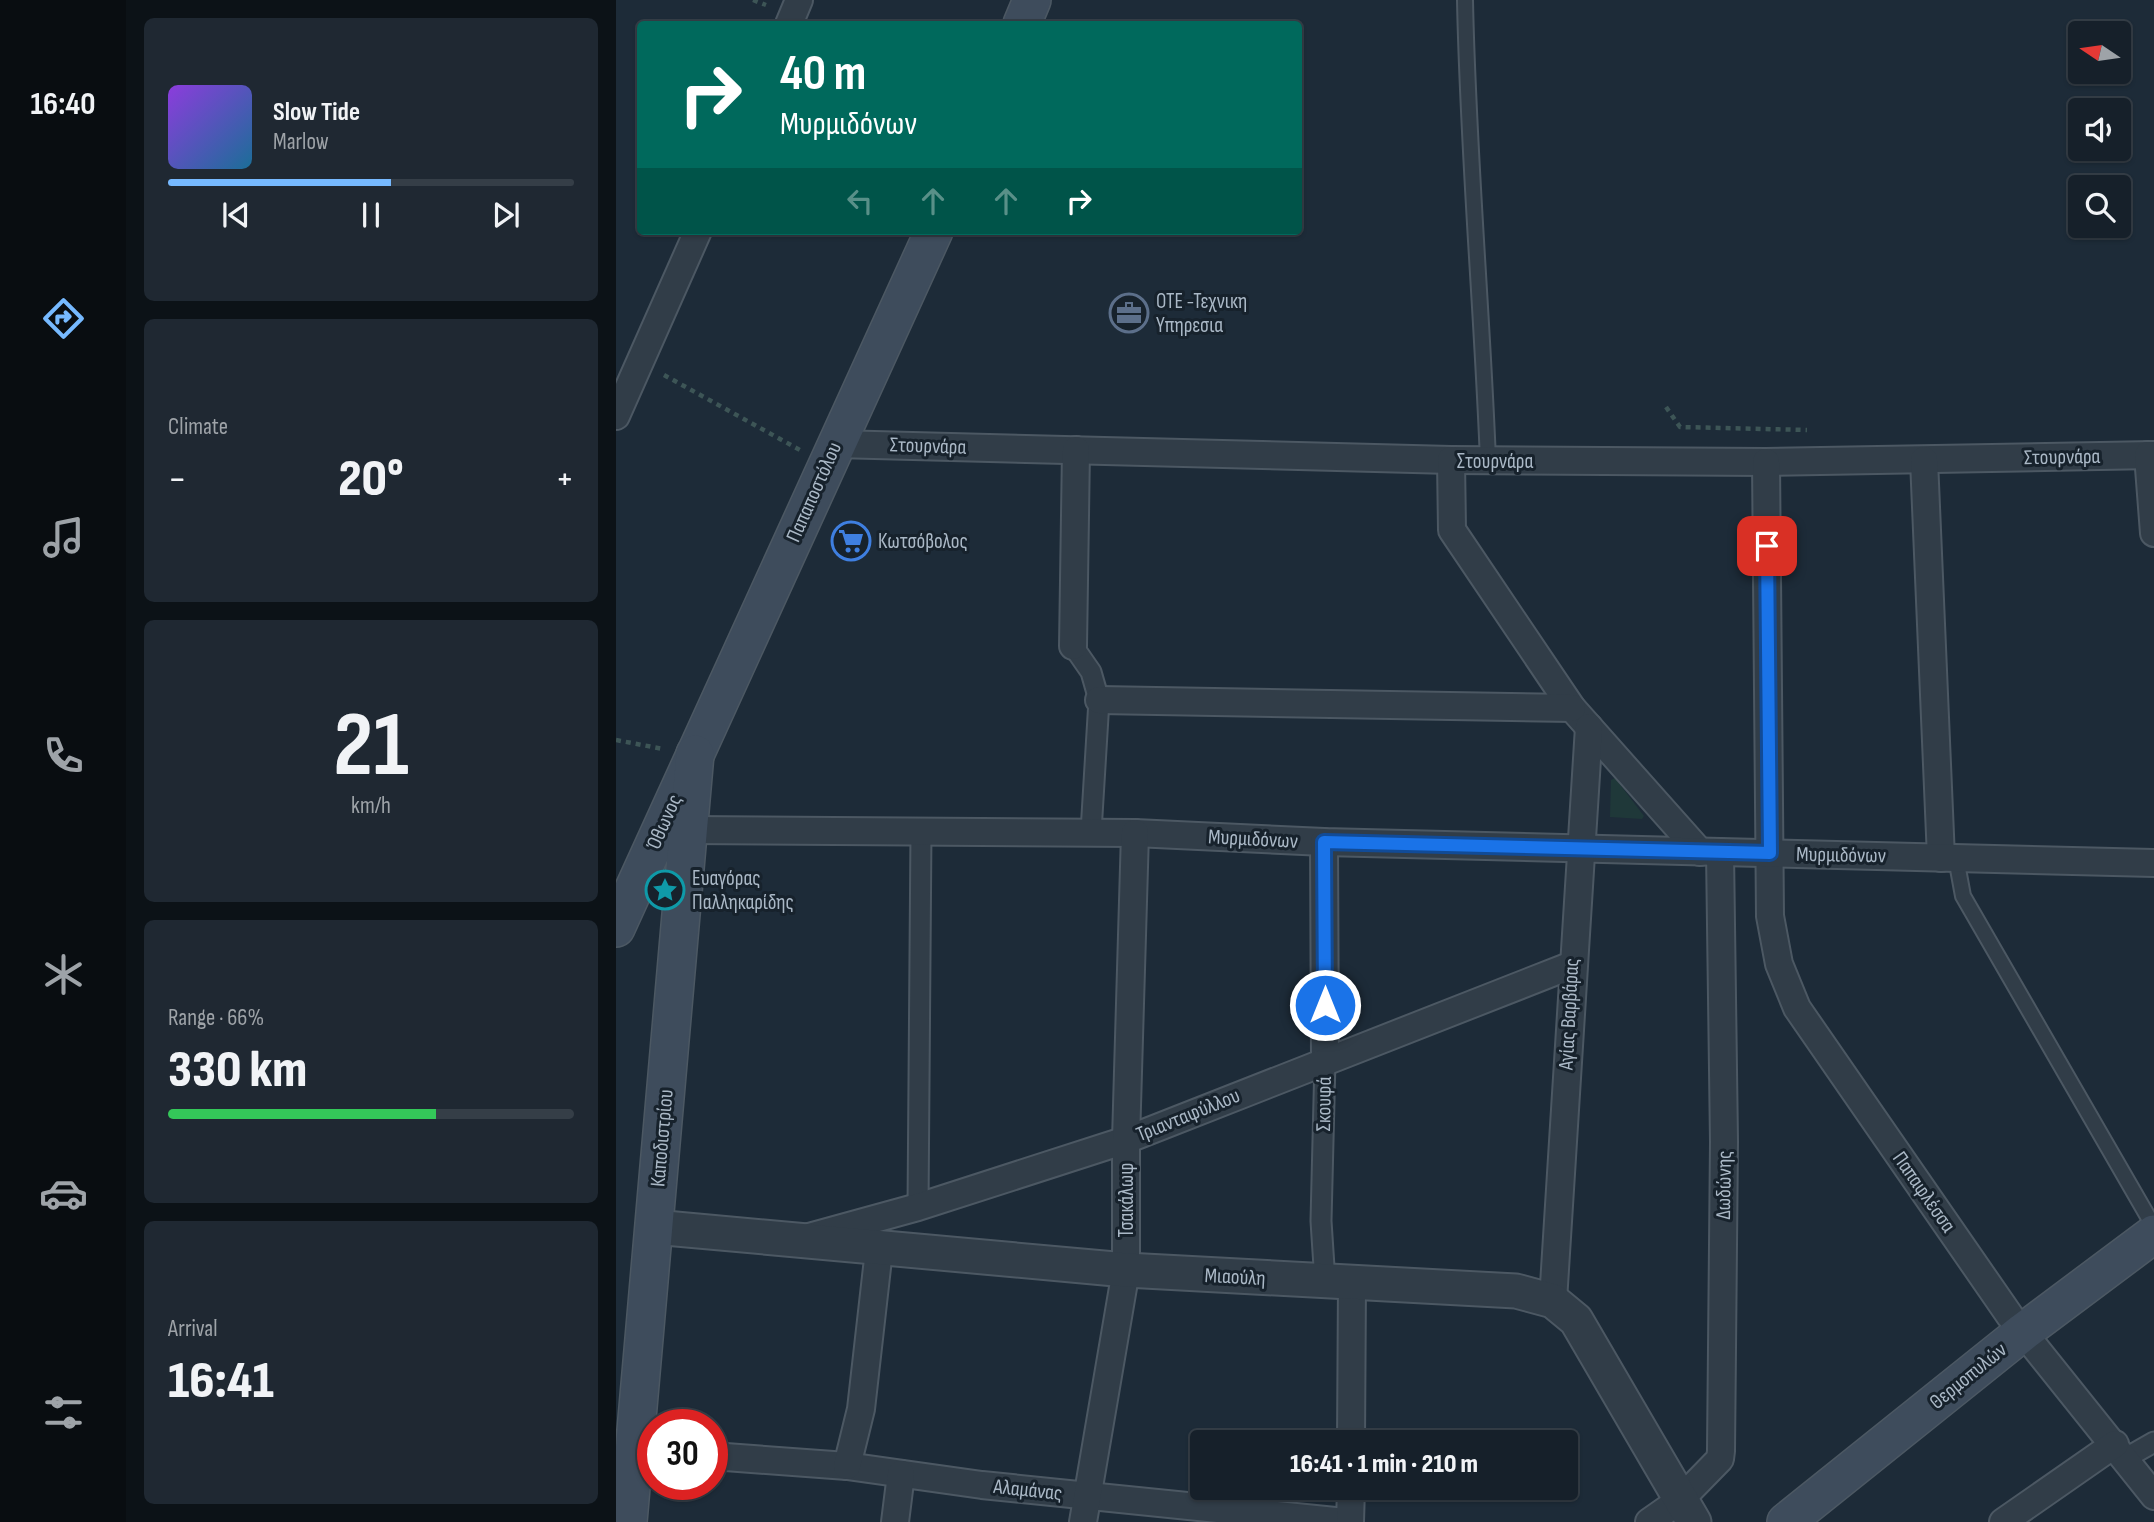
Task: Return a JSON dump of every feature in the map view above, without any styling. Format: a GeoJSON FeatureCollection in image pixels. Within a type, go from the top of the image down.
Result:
{"type":"FeatureCollection","features":[{"type":"Feature","properties":{"kind":"main road"},"geometry":{"type":"LineString","coordinates":[[1024,21],[1032,0]]}},
{"type":"Feature","properties":{"kind":"main road","name":"Παπαποστόλου"},"geometry":{"type":"LineString","coordinates":[[695,754],[932,235]]}},
{"type":"Feature","properties":{"kind":"main road","name":"Καποδιστρίου"},"geometry":{"type":"LineString","coordinates":[[646,1409],[654,1227],[695,754]]}},
{"type":"Feature","properties":{"kind":"main road","name":"Όθωνος"},"geometry":{"type":"LineString","coordinates":[[618,924],[695,754]]}},
{"type":"Feature","properties":{"kind":"main road"},"geometry":{"type":"LineString","coordinates":[[618,924],[635,914],[650,915],[665,919],[679,930]]}},
{"type":"Feature","properties":{"kind":"main road","name":"Θερμοπυλών"},"geometry":{"type":"LineString","coordinates":[[1786,1522],[2023,1332],[2154,1234]]}},
{"type":"Feature","properties":{"kind":"main road","name":"Καποδιστρίου"},"geometry":{"type":"LineString","coordinates":[[628,1522],[637,1483]]}},
{"type":"Feature","properties":{"kind":"street"},"geometry":{"type":"LineString","coordinates":[[790,21],[799,0]]}},
{"type":"Feature","properties":{"kind":"street"},"geometry":{"type":"LineString","coordinates":[[616,416],[696,235]]}},
{"type":"Feature","properties":{"kind":"street"},"geometry":{"type":"LineString","coordinates":[[1076,450],[1073,646],[1091,672],[1099,700],[1091,832]]}},
{"type":"Feature","properties":{"kind":"street","name":"Στουρνάρα"},"geometry":{"type":"LineString","coordinates":[[831,454],[1076,450],[1488,461],[1766,462],[2151,455]]}},
{"type":"Feature","properties":{"kind":"street"},"geometry":{"type":"LineString","coordinates":[[2151,455],[2154,533]]}},
{"type":"Feature","properties":{"kind":"street"},"geometry":{"type":"LineString","coordinates":[[1451,460],[1452,530],[1580,717],[1710,852]]}},
{"type":"Feature","properties":{"kind":"street"},"geometry":{"type":"LineString","coordinates":[[1924,460],[1949,858]]}},
{"type":"Feature","properties":{"kind":"street"},"geometry":{"type":"LineString","coordinates":[[1766,462],[1770,853]]}},
{"type":"Feature","properties":{"kind":"street"},"geometry":{"type":"LineString","coordinates":[[1099,700],[1580,717]]}},
{"type":"Feature","properties":{"kind":"street","name":"Αγίας Βαρβάρας"},"geometry":{"type":"LineString","coordinates":[[1553,1301],[1580,849],[1580,717]]}},
{"type":"Feature","properties":{"kind":"street","name":"Μυρμιδόνων"},"geometry":{"type":"LineString","coordinates":[[688,830],[1091,832],[1324,842],[2154,863]]}},
{"type":"Feature","properties":{"kind":"street"},"geometry":{"type":"LineString","coordinates":[[918,1207],[921,831]]}},
{"type":"Feature","properties":{"kind":"street","name":"Τσακάλωφ"},"geometry":{"type":"LineString","coordinates":[[1083,1522],[1126,1270],[1126,1140],[1135,833]]}},
{"type":"Feature","properties":{"kind":"street","name":"Σκουφά"},"geometry":{"type":"LineString","coordinates":[[1324,842],[1325,1059],[1321,1221],[1338,1282],[1350,1430]]}},
{"type":"Feature","properties":{"kind":"street","name":"Δωδώνης"},"geometry":{"type":"LineString","coordinates":[[1686,1512],[1720,1459],[1721,1451],[1724,1142],[1710,852]]}},
{"type":"Feature","properties":{"kind":"street","name":"Παπαφλέσσα"},"geometry":{"type":"LineString","coordinates":[[1770,853],[1770,916],[1779,964],[1797,1008],[2023,1332],[2154,1496]]}},
{"type":"Feature","properties":{"kind":"street","name":"Τριανταφύλλου"},"geometry":{"type":"LineString","coordinates":[[795,1241],[918,1207],[1126,1140],[1325,1059],[1572,965]]}},
{"type":"Feature","properties":{"kind":"street","name":"Μιαούλη"},"geometry":{"type":"LineString","coordinates":[[654,1227],[878,1250],[1126,1270],[1516,1291],[1553,1301],[1576,1320],[1686,1512]]}},
{"type":"Feature","properties":{"kind":"street"},"geometry":{"type":"LineString","coordinates":[[847,1466],[861,1409],[878,1250]]}},
{"type":"Feature","properties":{"kind":"street"},"geometry":{"type":"LineString","coordinates":[[2003,1522],[2120,1451],[2154,1441]]}},
{"type":"Feature","properties":{"kind":"street","name":"Αλαμάνας"},"geometry":{"type":"LineString","coordinates":[[728,1457],[847,1466],[1087,1496],[1345,1522]]}},
{"type":"Feature","properties":{"kind":"street"},"geometry":{"type":"LineString","coordinates":[[895,1522],[901,1474]]}},
{"type":"Feature","properties":{"kind":"street"},"geometry":{"type":"LineString","coordinates":[[1350,1500],[1350,1522]]}},
{"type":"Feature","properties":{"kind":"street"},"geometry":{"type":"LineString","coordinates":[[1649,1522],[1686,1512]]}},
{"type":"Feature","properties":{"kind":"lane"},"geometry":{"type":"LineString","coordinates":[[1465,0],[1466,87],[1483,323],[1488,461]]}},
{"type":"Feature","properties":{"kind":"lane"},"geometry":{"type":"LineString","coordinates":[[1949,858],[1963,896],[2154,1227]]}},
{"type":"Feature","properties":{"kind":"path"},"geometry":{"type":"LineString","coordinates":[[641,362],[831,454]]}},
{"type":"Feature","properties":{"kind":"path"},"geometry":{"type":"LineString","coordinates":[[616,740],[695,754]]}},
{"type":"Feature","properties":{"kind":"green space"},"geometry":{"type":"Polygon","coordinates":[[[1615,778],[1644,816],[1642,819],[1610,817],[1611,780],[1615,778]]]}},
{"type":"Feature","properties":{"kind":"place","name":"ΟΤΕ -Τεχνικη Υπηρεσια"},"geometry":{"type":"Point","coordinates":[1129,313]}},
{"type":"Feature","properties":{"kind":"place","name":"Κωτσόβολος"},"geometry":{"type":"Point","coordinates":[851,541]}},
{"type":"Feature","properties":{"kind":"place","name":"Ευαγόρας Παλληκαρίδης"},"geometry":{"type":"Point","coordinates":[665,890]}},
{"type":"Feature","properties":{"kind":"route"},"geometry":{"type":"LineString","coordinates":[[1325,1005],[1324,842],[1770,853],[1767,546]]}}]}
